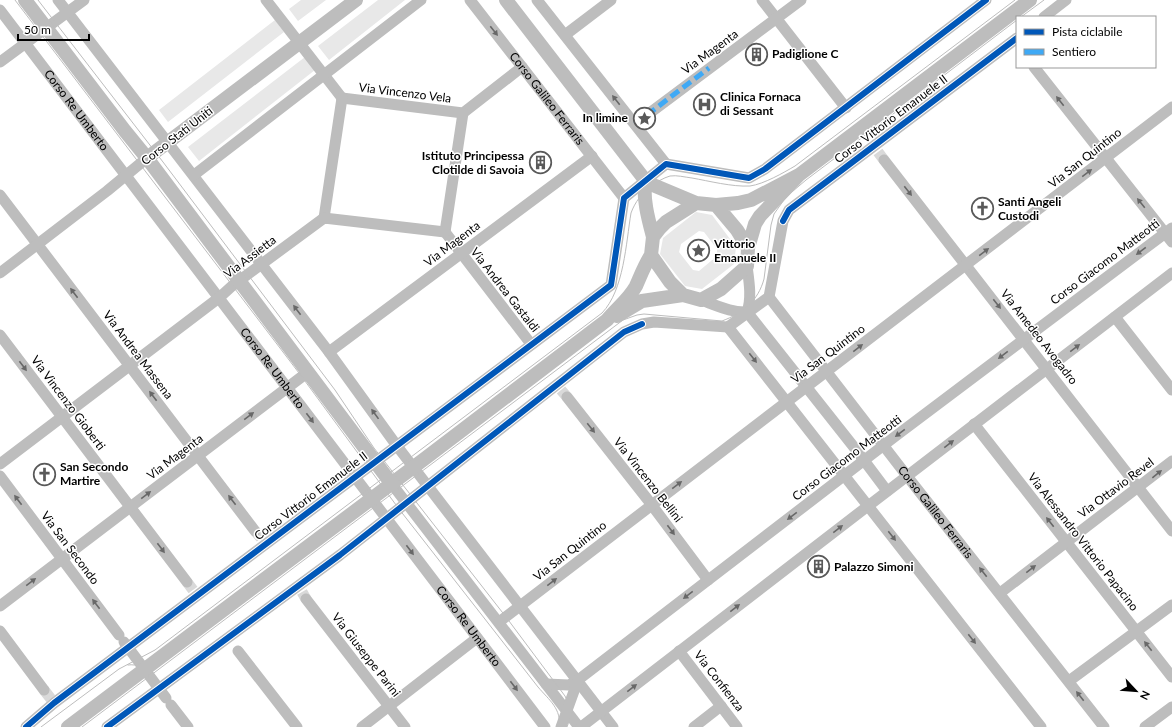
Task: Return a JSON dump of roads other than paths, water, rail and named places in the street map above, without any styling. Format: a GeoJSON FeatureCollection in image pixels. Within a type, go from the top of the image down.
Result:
{"type":"FeatureCollection","features":[{"type":"Feature","properties":{"kind":"main road"},"geometry":{"type":"LineString","coordinates":[[25,0],[147,158],[391,483]]}},
{"type":"Feature","properties":{"kind":"main road","name":"Corso Stati Uniti"},"geometry":{"type":"LineString","coordinates":[[147,158],[356,0]]}},
{"type":"Feature","properties":{"kind":"main road"},"geometry":{"type":"LineString","coordinates":[[506,0],[645,180],[652,185],[696,203],[716,205],[737,230],[748,248],[747,266],[721,289],[701,300],[683,295],[642,300],[619,315],[607,320]]}},
{"type":"Feature","properties":{"kind":"main road","name":"Corso Vittorio Emanuele II"},"geometry":{"type":"LineString","coordinates":[[748,248],[755,224],[760,216],[799,175],[1030,0]]}},
{"type":"Feature","properties":{"kind":"main road","name":"Corso Vittorio Emanuele II"},"geometry":{"type":"LineString","coordinates":[[716,205],[751,200],[799,175]]}},
{"type":"Feature","properties":{"kind":"main road"},"geometry":{"type":"LineString","coordinates":[[68,727],[607,320],[636,286],[643,267],[651,255],[653,237],[647,214],[644,191],[645,180]]}},
{"type":"Feature","properties":{"kind":"main road"},"geometry":{"type":"LineString","coordinates":[[653,237],[666,222],[696,203]]}},
{"type":"Feature","properties":{"kind":"main road"},"geometry":{"type":"LineString","coordinates":[[651,255],[670,282],[683,295]]}},
{"type":"Feature","properties":{"kind":"street"},"geometry":{"type":"LineString","coordinates":[[58,0],[169,142],[329,352],[397,446],[613,727]]}},
{"type":"Feature","properties":{"kind":"street"},"geometry":{"type":"LineString","coordinates":[[0,62],[84,0]]}},
{"type":"Feature","properties":{"kind":"street"},"geometry":{"type":"LineString","coordinates":[[266,0],[342,98]]}},
{"type":"Feature","properties":{"kind":"street"},"geometry":{"type":"LineString","coordinates":[[194,175],[325,76],[421,0]]}},
{"type":"Feature","properties":{"kind":"street","name":"Corso Galileo Ferraris"},"geometry":{"type":"LineString","coordinates":[[470,0],[624,198]]}},
{"type":"Feature","properties":{"kind":"street"},"geometry":{"type":"LineString","coordinates":[[537,0],[666,164],[748,178],[765,169],[986,0]]}},
{"type":"Feature","properties":{"kind":"street"},"geometry":{"type":"LineString","coordinates":[[565,35],[611,0]]}},
{"type":"Feature","properties":{"kind":"street"},"geometry":{"type":"LineString","coordinates":[[762,0],[846,108]]}},
{"type":"Feature","properties":{"kind":"street","name":"Via Magenta"},"geometry":{"type":"LineString","coordinates":[[635,124],[801,0]]}},
{"type":"Feature","properties":{"kind":"street"},"geometry":{"type":"LineString","coordinates":[[1045,16],[1066,0]]}},
{"type":"Feature","properties":{"kind":"street","name":"Corso Re Umberto"},"geometry":{"type":"LineString","coordinates":[[0,10],[545,727]]}},
{"type":"Feature","properties":{"kind":"street","name":"Corso Vittorio Emanuele II"},"geometry":{"type":"LineString","coordinates":[[768,297],[782,221],[789,210],[879,153],[1016,41]]}},
{"type":"Feature","properties":{"kind":"street","name":"Via Vincenzo Vela"},"geometry":{"type":"LineString","coordinates":[[324,218],[342,98],[463,113],[522,67]]}},
{"type":"Feature","properties":{"kind":"street"},"geometry":{"type":"LineString","coordinates":[[1035,68],[1105,158],[1169,230],[1172,242]]}},
{"type":"Feature","properties":{"kind":"street","name":"Via San Quintino"},"geometry":{"type":"LineString","coordinates":[[498,622],[521,606],[786,401],[827,372],[1172,107]]}},
{"type":"Feature","properties":{"kind":"street"},"geometry":{"type":"LineString","coordinates":[[324,218],[445,232],[463,113]]}},
{"type":"Feature","properties":{"kind":"street","name":"Via Amedeo Avogadro"},"geometry":{"type":"LineString","coordinates":[[879,153],[1172,531]]}},
{"type":"Feature","properties":{"kind":"street","name":"Via Magenta"},"geometry":{"type":"LineString","coordinates":[[329,352],[592,156]]}},
{"type":"Feature","properties":{"kind":"street","name":"Corso Stati Uniti"},"geometry":{"type":"LineString","coordinates":[[0,273],[126,176],[147,158]]}},
{"type":"Feature","properties":{"kind":"street"},"geometry":{"type":"LineString","coordinates":[[624,198],[666,164]]}},
{"type":"Feature","properties":{"kind":"street","name":"Via Andrea Massena"},"geometry":{"type":"LineString","coordinates":[[0,195],[261,538]]}},
{"type":"Feature","properties":{"kind":"street","name":"Corso Vittorio Emanuele II"},"geometry":{"type":"LineString","coordinates":[[26,727],[50,698],[126,644],[174,613],[192,589],[261,538],[355,478],[611,285],[624,198]]}},
{"type":"Feature","properties":{"kind":"street","name":"Via Assietta"},"geometry":{"type":"LineString","coordinates":[[0,464],[220,298],[239,281],[324,218]]}},
{"type":"Feature","properties":{"kind":"street","name":"Corso Giacomo Matteotti"},"geometry":{"type":"LineString","coordinates":[[578,680],[1169,230]]}},
{"type":"Feature","properties":{"kind":"street","name":"Via Andrea Gastaldi"},"geometry":{"type":"LineString","coordinates":[[445,232],[531,344]]}},
{"type":"Feature","properties":{"kind":"street"},"geometry":{"type":"LineString","coordinates":[[747,266],[750,288],[749,306],[747,312]]}},
{"type":"Feature","properties":{"kind":"street"},"geometry":{"type":"LineString","coordinates":[[391,483],[580,727],[602,712],[1172,273]]}},
{"type":"Feature","properties":{"kind":"street"},"geometry":{"type":"LineString","coordinates":[[108,727],[159,688],[234,644],[302,592],[406,503],[561,391],[624,332],[642,324],[654,322],[728,328],[768,297]]}},
{"type":"Feature","properties":{"kind":"street","name":"Corso Galileo Ferraris"},"geometry":{"type":"LineString","coordinates":[[768,297],[1104,727]]}},
{"type":"Feature","properties":{"kind":"street"},"geometry":{"type":"LineString","coordinates":[[701,300],[719,307],[740,312],[747,312]]}},
{"type":"Feature","properties":{"kind":"street","name":"Corso Galileo Ferraris"},"geometry":{"type":"LineString","coordinates":[[747,312],[888,491]]}},
{"type":"Feature","properties":{"kind":"street"},"geometry":{"type":"LineString","coordinates":[[1115,317],[1172,390]]}},
{"type":"Feature","properties":{"kind":"street"},"geometry":{"type":"LineString","coordinates":[[728,328],[1041,727]]}},
{"type":"Feature","properties":{"kind":"street","name":"Via Vincenzo Gioberti"},"geometry":{"type":"LineString","coordinates":[[0,335],[192,589]]}},
{"type":"Feature","properties":{"kind":"street","name":"Via Magenta"},"geometry":{"type":"LineString","coordinates":[[0,606],[308,372]]}},
{"type":"Feature","properties":{"kind":"street","name":"Via Vincenzo Bellini"},"geometry":{"type":"LineString","coordinates":[[561,391],[652,504],[708,580]]}},
{"type":"Feature","properties":{"kind":"street","name":"Via Alessandro Vittorio Papacino"},"geometry":{"type":"LineString","coordinates":[[974,424],[1172,677]]}},
{"type":"Feature","properties":{"kind":"street","name":"Via Ottavio Revel"},"geometry":{"type":"LineString","coordinates":[[1000,593],[1172,462]]}},
{"type":"Feature","properties":{"kind":"street","name":"Via San Secondo"},"geometry":{"type":"LineString","coordinates":[[0,476],[188,727]]}},
{"type":"Feature","properties":{"kind":"street","name":"Via Giuseppe Parini"},"geometry":{"type":"LineString","coordinates":[[302,592],[405,727]]}},
{"type":"Feature","properties":{"kind":"street"},"geometry":{"type":"LineString","coordinates":[[1069,681],[1172,605]]}},
{"type":"Feature","properties":{"kind":"street"},"geometry":{"type":"LineString","coordinates":[[0,632],[50,698]]}},
{"type":"Feature","properties":{"kind":"street"},"geometry":{"type":"LineString","coordinates":[[362,727],[477,638]]}},
{"type":"Feature","properties":{"kind":"street"},"geometry":{"type":"LineString","coordinates":[[234,644],[297,727]]}},
{"type":"Feature","properties":{"kind":"street","name":"Via Confienza"},"geometry":{"type":"LineString","coordinates":[[679,652],[738,727]]}},
{"type":"Feature","properties":{"kind":"street"},"geometry":{"type":"LineString","coordinates":[[546,684],[569,685],[578,680]]}},
{"type":"Feature","properties":{"kind":"street"},"geometry":{"type":"LineString","coordinates":[[561,727],[578,680]]}},
{"type":"Feature","properties":{"kind":"street"},"geometry":{"type":"LineString","coordinates":[[694,727],[721,706]]}},
{"type":"Feature","properties":{"kind":"street"},"geometry":{"type":"LineString","coordinates":[[1145,727],[1172,707]]}},
{"type":"Feature","properties":{"kind":"tunnel"},"geometry":{"type":"LineString","coordinates":[[878,152],[884,160]]}},
{"type":"Feature","properties":{"kind":"tunnel"},"geometry":{"type":"LineString","coordinates":[[561,390],[567,397]]}},
{"type":"Feature","properties":{"kind":"tunnel"},"geometry":{"type":"LineString","coordinates":[[255,531],[261,538]]}},
{"type":"Feature","properties":{"kind":"tunnel"},"geometry":{"type":"LineString","coordinates":[[187,582],[193,590]]}},
{"type":"Feature","properties":{"kind":"tunnel"},"geometry":{"type":"LineString","coordinates":[[302,592],[306,599]]}},
{"type":"Feature","properties":{"kind":"tunnel"},"geometry":{"type":"LineString","coordinates":[[44,690],[51,699]]}},
{"type":"Feature","properties":{"kind":"tram line"},"geometry":{"type":"LineString","coordinates":[[15,0],[302,377],[399,509],[538,687],[554,705],[559,715],[559,727]]}},
{"type":"Feature","properties":{"kind":"tram line"},"geometry":{"type":"LineString","coordinates":[[38,0],[163,162],[335,390],[374,448],[506,617],[565,696],[570,711],[570,719],[567,727]]}},
{"type":"Feature","properties":{"kind":"tram line"},"geometry":{"type":"LineString","coordinates":[[41,727],[119,669],[155,650],[602,313],[615,292],[620,279],[631,213],[639,198],[651,186],[670,176],[692,178],[728,185],[750,186],[767,181],[779,175],[795,166],[1015,0]]}},
{"type":"Feature","properties":{"kind":"tram line"},"geometry":{"type":"LineString","coordinates":[[1022,16],[1044,0]]}},
{"type":"Feature","properties":{"kind":"tram line"},"geometry":{"type":"LineString","coordinates":[[82,727],[623,320],[644,314],[722,321],[743,310],[754,300],[761,287],[764,279],[771,225],[774,214],[786,197],[806,180],[1016,21]]}},
{"type":"Feature","properties":{"kind":"tram line"},"geometry":{"type":"LineString","coordinates":[[128,665],[135,665],[146,670],[167,697]]}},
{"type":"Feature","properties":{"kind":"tram line"},"geometry":{"type":"LineString","coordinates":[[172,705],[189,727]]}},
{"type":"Feature","properties":{"kind":"place","name":"Padiglione C"},"geometry":{"type":"Point","coordinates":[756,54]}},
{"type":"Feature","properties":{"kind":"place","name":"Clinica Fornaca di Sessant"},"geometry":{"type":"Point","coordinates":[705,104]}},
{"type":"Feature","properties":{"kind":"place","name":"In limine"},"geometry":{"type":"Point","coordinates":[644,118]}},
{"type":"Feature","properties":{"kind":"place","name":"Istituto Principessa Clotilde di Savoia"},"geometry":{"type":"Point","coordinates":[540,163]}},
{"type":"Feature","properties":{"kind":"place","name":"Santi Angeli Custodi"},"geometry":{"type":"Point","coordinates":[982,209]}},
{"type":"Feature","properties":{"kind":"place","name":"Vittorio Emanuele II"},"geometry":{"type":"Point","coordinates":[698,251]}},
{"type":"Feature","properties":{"kind":"place","name":"San Secondo Martire"},"geometry":{"type":"Point","coordinates":[45,474]}},
{"type":"Feature","properties":{"kind":"place","name":"Palazzo Simoni"},"geometry":{"type":"Point","coordinates":[819,567]}}]}
